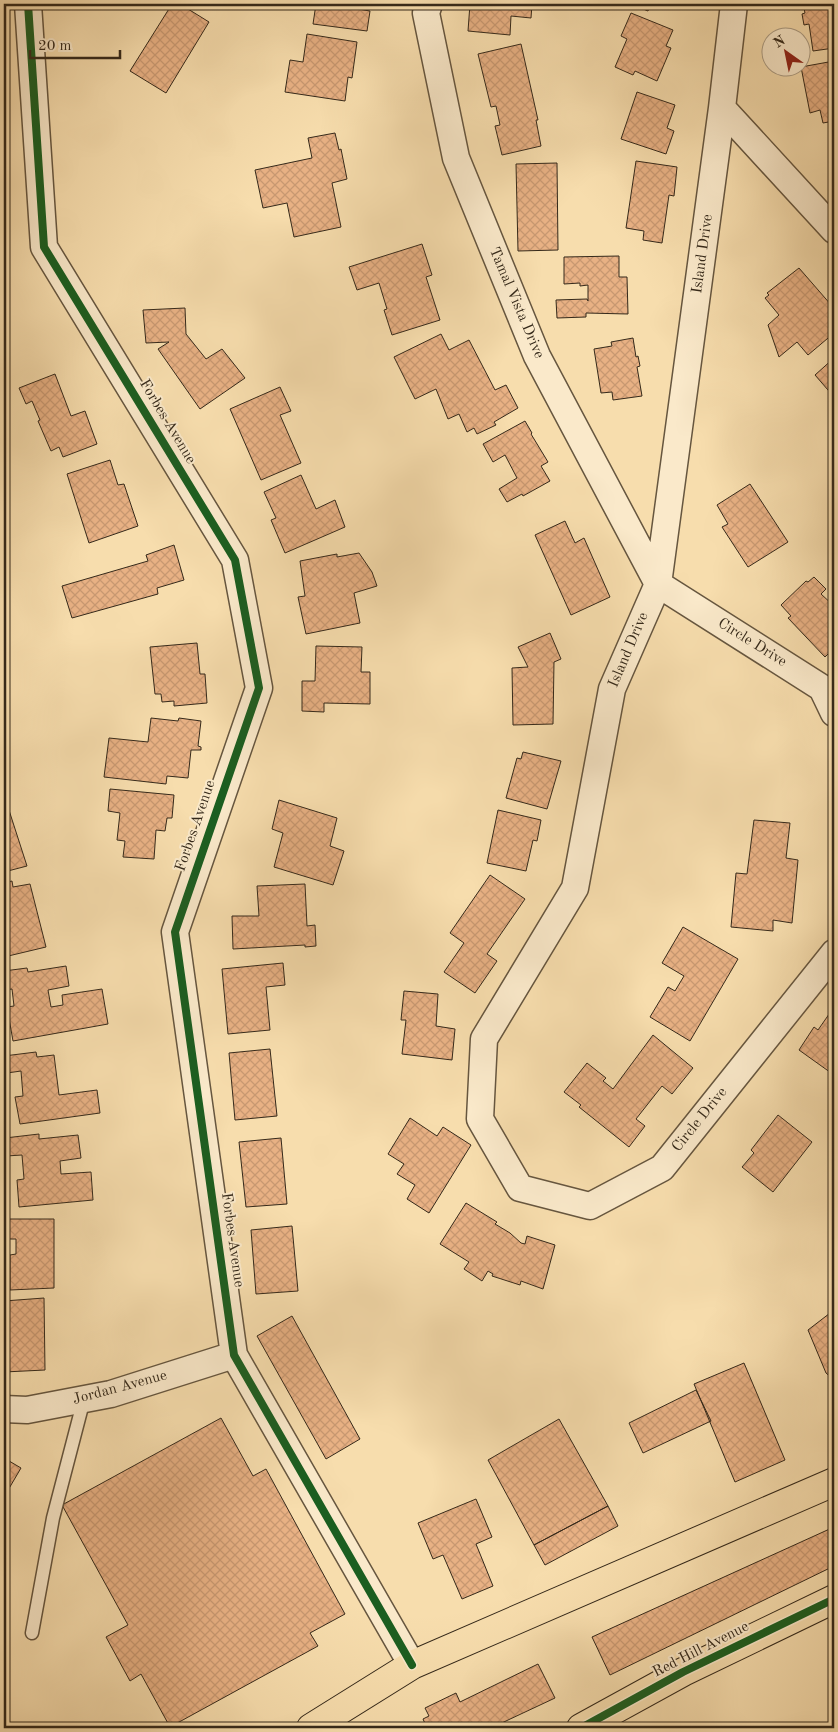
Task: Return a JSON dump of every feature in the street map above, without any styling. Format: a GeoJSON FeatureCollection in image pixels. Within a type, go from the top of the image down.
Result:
{"type":"FeatureCollection","features":[{"type":"Feature","properties":{"kind":"main road"},"geometry":{"type":"LineString","coordinates":[[311,1728],[412,1665],[834,1482]]}},
{"type":"Feature","properties":{"kind":"main road","name":"Red Hill Avenue"},"geometry":{"type":"LineString","coordinates":[[581,1728],[683,1672],[834,1599]]}},
{"type":"Feature","properties":{"kind":"street","name":"Forbes Avenue"},"geometry":{"type":"LineString","coordinates":[[28,4],[44,248],[235,560],[258,688],[174,932],[234,1355],[412,1665]]}},
{"type":"Feature","properties":{"kind":"street","name":"Tamal Vista Drive"},"geometry":{"type":"LineString","coordinates":[[429,4],[426,13],[456,158],[537,356],[658,584]]}},
{"type":"Feature","properties":{"kind":"street","name":"Island Drive"},"geometry":{"type":"LineString","coordinates":[[520,1188],[480,1119],[484,1039],[575,888],[612,689],[658,584],[722,108],[734,4]]}},
{"type":"Feature","properties":{"kind":"street"},"geometry":{"type":"LineString","coordinates":[[722,108],[834,230]]}},
{"type":"Feature","properties":{"kind":"street","name":"Circle Drive"},"geometry":{"type":"LineString","coordinates":[[658,584],[822,688],[834,713]]}},
{"type":"Feature","properties":{"kind":"street","name":"Circle Drive"},"geometry":{"type":"LineString","coordinates":[[520,1188],[590,1206],[662,1168],[834,953]]}},
{"type":"Feature","properties":{"kind":"street","name":"Jordan Avenue"},"geometry":{"type":"LineString","coordinates":[[4,1409],[27,1410],[111,1394],[234,1355]]}},
{"type":"Feature","properties":{"kind":"lane"},"geometry":{"type":"LineString","coordinates":[[32,1634],[53,1518],[84,1399]]}},
{"type":"Feature","properties":{"kind":"building"},"geometry":{"type":"Polygon","coordinates":[[[172,4],[180,4],[209,22],[166,93],[130,71],[172,4]]]}},
{"type":"Feature","properties":{"kind":"building"},"geometry":{"type":"Polygon","coordinates":[[[316,4],[358,4],[358,9],[370,11],[367,31],[313,24],[316,4]]]}},
{"type":"Feature","properties":{"kind":"building"},"geometry":{"type":"Polygon","coordinates":[[[470,4],[532,4],[531,18],[511,16],[510,35],[468,31],[470,4]]]}},
{"type":"Feature","properties":{"kind":"building"},"geometry":{"type":"Polygon","coordinates":[[[631,4],[651,4],[648,11],[631,4]]]}},
{"type":"Feature","properties":{"kind":"building"},"geometry":{"type":"Polygon","coordinates":[[[803,4],[834,4],[834,48],[813,51],[809,24],[804,25],[802,14],[805,13],[803,4]]]}},
{"type":"Feature","properties":{"kind":"building"},"geometry":{"type":"Polygon","coordinates":[[[631,13],[673,30],[666,46],[671,48],[657,81],[635,71],[633,75],[615,67],[627,39],[621,36],[631,13]]]}},
{"type":"Feature","properties":{"kind":"building"},"geometry":{"type":"Polygon","coordinates":[[[307,34],[357,42],[352,78],[348,77],[345,101],[285,92],[290,60],[303,62],[307,34]]]}},
{"type":"Feature","properties":{"kind":"building"},"geometry":{"type":"Polygon","coordinates":[[[521,44],[538,120],[536,120],[541,146],[502,155],[495,126],[500,125],[496,106],[491,107],[478,54],[521,44]]]}},
{"type":"Feature","properties":{"kind":"building"},"geometry":{"type":"Polygon","coordinates":[[[834,61],[834,121],[823,123],[820,110],[810,113],[803,78],[810,78],[810,65],[834,61]]]}},
{"type":"Feature","properties":{"kind":"building"},"geometry":{"type":"Polygon","coordinates":[[[637,92],[675,105],[667,128],[674,131],[666,154],[621,139],[637,92]]]}},
{"type":"Feature","properties":{"kind":"building"},"geometry":{"type":"Polygon","coordinates":[[[335,133],[339,150],[341,149],[347,179],[332,183],[341,227],[294,237],[287,203],[263,208],[255,170],[312,158],[308,138],[335,133]]]}},
{"type":"Feature","properties":{"kind":"building"},"geometry":{"type":"Polygon","coordinates":[[[636,161],[677,167],[674,196],[669,195],[662,243],[643,240],[644,231],[626,228],[636,161]]]}},
{"type":"Feature","properties":{"kind":"building"},"geometry":{"type":"Polygon","coordinates":[[[557,163],[558,250],[518,251],[516,164],[557,163]]]}},
{"type":"Feature","properties":{"kind":"building"},"geometry":{"type":"Polygon","coordinates":[[[422,244],[432,275],[426,277],[440,320],[392,335],[384,310],[387,309],[379,283],[357,290],[349,267],[422,244]]]}},
{"type":"Feature","properties":{"kind":"building"},"geometry":{"type":"Polygon","coordinates":[[[619,256],[619,277],[627,277],[628,314],[586,313],[586,317],[557,318],[556,300],[587,299],[588,301],[588,285],[580,286],[580,283],[564,284],[564,257],[619,256]]]}},
{"type":"Feature","properties":{"kind":"building"},"geometry":{"type":"Polygon","coordinates":[[[799,268],[832,306],[834,304],[834,333],[808,355],[797,342],[779,357],[768,325],[779,315],[765,298],[769,295],[767,293],[799,268]]]}},
{"type":"Feature","properties":{"kind":"building"},"geometry":{"type":"Polygon","coordinates":[[[185,308],[186,334],[206,359],[222,349],[245,378],[200,409],[158,349],[169,342],[146,343],[143,310],[185,308]]]}},
{"type":"Feature","properties":{"kind":"building"},"geometry":{"type":"Polygon","coordinates":[[[441,334],[449,350],[469,340],[495,390],[506,385],[518,408],[494,422],[496,425],[477,434],[474,428],[467,432],[459,414],[448,419],[436,389],[415,399],[394,357],[441,334]]]}},
{"type":"Feature","properties":{"kind":"building"},"geometry":{"type":"Polygon","coordinates":[[[633,338],[636,357],[638,356],[640,366],[637,367],[642,396],[613,400],[612,392],[601,393],[594,349],[612,346],[611,342],[633,338]]]}},
{"type":"Feature","properties":{"kind":"building"},"geometry":{"type":"Polygon","coordinates":[[[834,358],[834,397],[815,375],[834,358]]]}},
{"type":"Feature","properties":{"kind":"building"},"geometry":{"type":"Polygon","coordinates":[[[55,374],[71,416],[85,411],[97,444],[63,457],[59,447],[51,451],[32,401],[26,404],[19,388],[55,374]]]}},
{"type":"Feature","properties":{"kind":"building"},"geometry":{"type":"Polygon","coordinates":[[[280,387],[291,411],[280,415],[301,463],[261,480],[230,409],[280,387]]]}},
{"type":"Feature","properties":{"kind":"building"},"geometry":{"type":"Polygon","coordinates":[[[525,421],[548,462],[541,466],[550,481],[523,496],[522,494],[507,502],[499,489],[517,478],[505,455],[493,462],[483,444],[525,421]]]}},
{"type":"Feature","properties":{"kind":"building"},"geometry":{"type":"Polygon","coordinates":[[[110,460],[118,485],[124,484],[138,526],[89,543],[67,474],[110,460]]]}},
{"type":"Feature","properties":{"kind":"building"},"geometry":{"type":"Polygon","coordinates":[[[301,475],[316,509],[335,500],[345,527],[285,553],[271,520],[276,518],[264,492],[301,475]]]}},
{"type":"Feature","properties":{"kind":"building"},"geometry":{"type":"Polygon","coordinates":[[[750,484],[788,542],[748,567],[722,527],[728,524],[717,505],[750,484]]]}},
{"type":"Feature","properties":{"kind":"building"},"geometry":{"type":"Polygon","coordinates":[[[565,521],[575,543],[584,538],[610,597],[571,615],[535,535],[565,521]]]}},
{"type":"Feature","properties":{"kind":"building"},"geometry":{"type":"Polygon","coordinates":[[[174,545],[184,580],[157,588],[158,594],[72,618],[62,586],[148,561],[146,555],[174,545]]]}},
{"type":"Feature","properties":{"kind":"building"},"geometry":{"type":"Polygon","coordinates":[[[359,553],[372,572],[377,586],[354,593],[360,623],[306,634],[298,597],[305,596],[300,561],[337,554],[337,557],[359,553]]]}},
{"type":"Feature","properties":{"kind":"building"},"geometry":{"type":"Polygon","coordinates":[[[814,577],[826,589],[821,594],[834,606],[834,648],[825,657],[788,618],[791,616],[781,605],[806,581],[808,582],[814,577]]]}},
{"type":"Feature","properties":{"kind":"building"},"geometry":{"type":"Polygon","coordinates":[[[550,633],[561,659],[554,662],[553,724],[513,725],[512,668],[528,667],[518,647],[550,633]]]}},
{"type":"Feature","properties":{"kind":"building"},"geometry":{"type":"Polygon","coordinates":[[[197,643],[200,674],[205,674],[207,703],[174,706],[174,701],[162,702],[161,694],[155,694],[150,647],[197,643]]]}},
{"type":"Feature","properties":{"kind":"building"},"geometry":{"type":"Polygon","coordinates":[[[316,646],[362,647],[361,672],[370,672],[370,704],[324,703],[324,712],[302,711],[302,681],[315,681],[316,646]]]}},
{"type":"Feature","properties":{"kind":"building"},"geometry":{"type":"Polygon","coordinates":[[[151,718],[178,721],[179,718],[201,721],[198,746],[201,747],[201,750],[191,750],[188,778],[167,776],[166,784],[104,777],[109,738],[148,742],[151,718]]]}},
{"type":"Feature","properties":{"kind":"building"},"geometry":{"type":"Polygon","coordinates":[[[523,752],[561,761],[547,809],[506,798],[517,758],[521,759],[523,752]]]}},
{"type":"Feature","properties":{"kind":"building"},"geometry":{"type":"Polygon","coordinates":[[[110,789],[174,795],[172,818],[167,818],[165,831],[156,830],[154,859],[123,857],[125,841],[117,840],[120,813],[108,811],[110,789]]]}},
{"type":"Feature","properties":{"kind":"building"},"geometry":{"type":"Polygon","coordinates":[[[279,800],[337,818],[330,846],[344,851],[333,885],[274,867],[283,833],[272,829],[279,800]]]}},
{"type":"Feature","properties":{"kind":"building"},"geometry":{"type":"Polygon","coordinates":[[[7,804],[27,866],[4,872],[4,805],[7,804]]]}},
{"type":"Feature","properties":{"kind":"building"},"geometry":{"type":"Polygon","coordinates":[[[498,810],[541,820],[537,841],[533,840],[526,871],[487,863],[498,810]]]}},
{"type":"Feature","properties":{"kind":"building"},"geometry":{"type":"Polygon","coordinates":[[[754,820],[790,823],[786,858],[798,860],[792,923],[773,920],[773,931],[731,927],[736,873],[747,874],[754,820]]]}},
{"type":"Feature","properties":{"kind":"building"},"geometry":{"type":"Polygon","coordinates":[[[490,875],[525,899],[487,954],[497,961],[475,993],[444,972],[464,943],[450,933],[490,875]]]}},
{"type":"Feature","properties":{"kind":"building"},"geometry":{"type":"Polygon","coordinates":[[[12,881],[13,887],[30,884],[46,947],[4,957],[4,883],[12,881]]]}},
{"type":"Feature","properties":{"kind":"building"},"geometry":{"type":"Polygon","coordinates":[[[305,884],[307,926],[315,925],[316,946],[233,949],[232,916],[259,916],[257,886],[305,884]]]}},
{"type":"Feature","properties":{"kind":"building"},"geometry":{"type":"Polygon","coordinates":[[[683,927],[738,959],[690,1041],[650,1017],[668,987],[675,991],[684,976],[662,963],[683,927]]]}},
{"type":"Feature","properties":{"kind":"building"},"geometry":{"type":"Polygon","coordinates":[[[283,963],[285,985],[266,987],[270,1030],[228,1034],[222,969],[283,963]]]}},
{"type":"Feature","properties":{"kind":"building"},"geometry":{"type":"Polygon","coordinates":[[[66,966],[69,986],[48,990],[51,1007],[63,1005],[62,995],[102,989],[108,1024],[13,1041],[7,1007],[14,1006],[12,989],[4,990],[4,971],[27,968],[28,972],[66,966]]]}},
{"type":"Feature","properties":{"kind":"building"},"geometry":{"type":"Polygon","coordinates":[[[404,991],[438,994],[436,1026],[455,1029],[452,1060],[402,1054],[406,1020],[401,1020],[404,991]]]}},
{"type":"Feature","properties":{"kind":"building"},"geometry":{"type":"Polygon","coordinates":[[[834,1007],[834,1075],[799,1050],[814,1027],[818,1030],[834,1007]]]}},
{"type":"Feature","properties":{"kind":"building"},"geometry":{"type":"Polygon","coordinates":[[[653,1035],[693,1068],[672,1094],[662,1086],[636,1119],[645,1126],[629,1147],[579,1107],[581,1105],[564,1092],[587,1063],[606,1078],[603,1081],[613,1089],[653,1035]]]}},
{"type":"Feature","properties":{"kind":"building"},"geometry":{"type":"Polygon","coordinates":[[[270,1049],[277,1116],[235,1120],[229,1053],[270,1049]]]}},
{"type":"Feature","properties":{"kind":"building"},"geometry":{"type":"Polygon","coordinates":[[[36,1052],[37,1057],[54,1055],[59,1095],[97,1090],[100,1113],[20,1124],[15,1097],[23,1096],[21,1071],[7,1073],[4,1056],[36,1052]]]}},
{"type":"Feature","properties":{"kind":"building"},"geometry":{"type":"Polygon","coordinates":[[[778,1115],[812,1142],[773,1192],[742,1167],[754,1153],[751,1150],[778,1115]]]}},
{"type":"Feature","properties":{"kind":"building"},"geometry":{"type":"Polygon","coordinates":[[[410,1118],[437,1136],[443,1127],[471,1145],[429,1213],[407,1199],[415,1185],[397,1174],[404,1164],[388,1154],[410,1118]]]}},
{"type":"Feature","properties":{"kind":"building"},"geometry":{"type":"Polygon","coordinates":[[[39,1134],[39,1139],[78,1135],[81,1158],[60,1161],[61,1174],[91,1172],[93,1200],[19,1207],[17,1180],[24,1179],[22,1155],[6,1156],[5,1138],[39,1134]]]}},
{"type":"Feature","properties":{"kind":"building"},"geometry":{"type":"Polygon","coordinates":[[[281,1138],[287,1204],[246,1207],[239,1142],[281,1138]]]}},
{"type":"Feature","properties":{"kind":"building"},"geometry":{"type":"Polygon","coordinates":[[[466,1203],[497,1222],[495,1224],[510,1233],[521,1243],[525,1244],[527,1236],[555,1245],[543,1289],[521,1281],[520,1285],[492,1276],[493,1274],[488,1271],[482,1281],[464,1269],[469,1262],[440,1244],[466,1203]]]}},
{"type":"Feature","properties":{"kind":"building"},"geometry":{"type":"Polygon","coordinates":[[[4,1219],[54,1219],[54,1288],[10,1290],[10,1255],[16,1254],[16,1239],[4,1239],[4,1219]]]}},
{"type":"Feature","properties":{"kind":"building"},"geometry":{"type":"Polygon","coordinates":[[[292,1226],[298,1291],[256,1294],[251,1230],[292,1226]]]}},
{"type":"Feature","properties":{"kind":"building"},"geometry":{"type":"Polygon","coordinates":[[[44,1298],[45,1370],[4,1372],[4,1336],[7,1336],[7,1318],[4,1319],[4,1301],[44,1298]]]}},
{"type":"Feature","properties":{"kind":"building"},"geometry":{"type":"Polygon","coordinates":[[[834,1310],[834,1380],[826,1373],[808,1330],[834,1310]]]}},
{"type":"Feature","properties":{"kind":"building"},"geometry":{"type":"Polygon","coordinates":[[[292,1316],[360,1439],[326,1459],[257,1336],[292,1316]]]}},
{"type":"Feature","properties":{"kind":"building"},"geometry":{"type":"Polygon","coordinates":[[[744,1363],[785,1460],[735,1482],[694,1384],[744,1363]]]}},
{"type":"Feature","properties":{"kind":"building"},"geometry":{"type":"Polygon","coordinates":[[[696,1390],[711,1421],[643,1453],[629,1423],[696,1390]]]}},
{"type":"Feature","properties":{"kind":"building"},"geometry":{"type":"Polygon","coordinates":[[[221,1418],[253,1476],[266,1469],[345,1614],[310,1633],[318,1646],[170,1727],[141,1674],[130,1681],[106,1637],[128,1625],[62,1505],[221,1418]]]}},
{"type":"Feature","properties":{"kind":"building"},"geometry":{"type":"Polygon","coordinates":[[[559,1419],[608,1506],[534,1545],[488,1460],[559,1419]]]}},
{"type":"Feature","properties":{"kind":"building"},"geometry":{"type":"Polygon","coordinates":[[[4,1458],[21,1468],[4,1497],[4,1458]]]}},
{"type":"Feature","properties":{"kind":"building"},"geometry":{"type":"Polygon","coordinates":[[[476,1499],[492,1537],[476,1544],[493,1586],[462,1599],[443,1555],[433,1559],[418,1523],[476,1499]]]}},
{"type":"Feature","properties":{"kind":"building"},"geometry":{"type":"Polygon","coordinates":[[[608,1506],[618,1526],[545,1565],[534,1545],[608,1506]]]}},
{"type":"Feature","properties":{"kind":"building"},"geometry":{"type":"Polygon","coordinates":[[[834,1527],[834,1566],[610,1675],[592,1637],[834,1527]]]}},
{"type":"Feature","properties":{"kind":"building"},"geometry":{"type":"Polygon","coordinates":[[[538,1664],[555,1698],[491,1728],[427,1728],[423,1719],[429,1716],[425,1708],[456,1693],[460,1702],[538,1664]]]}},
{"type":"Feature","properties":{"kind":"cycle path"},"geometry":{"type":"LineString","coordinates":[[28,4],[44,247],[235,560],[259,688],[175,932],[234,1355],[412,1665]]}},
{"type":"Feature","properties":{"kind":"cycle path"},"geometry":{"type":"LineString","coordinates":[[581,1728],[683,1672],[834,1599]]}}]}
